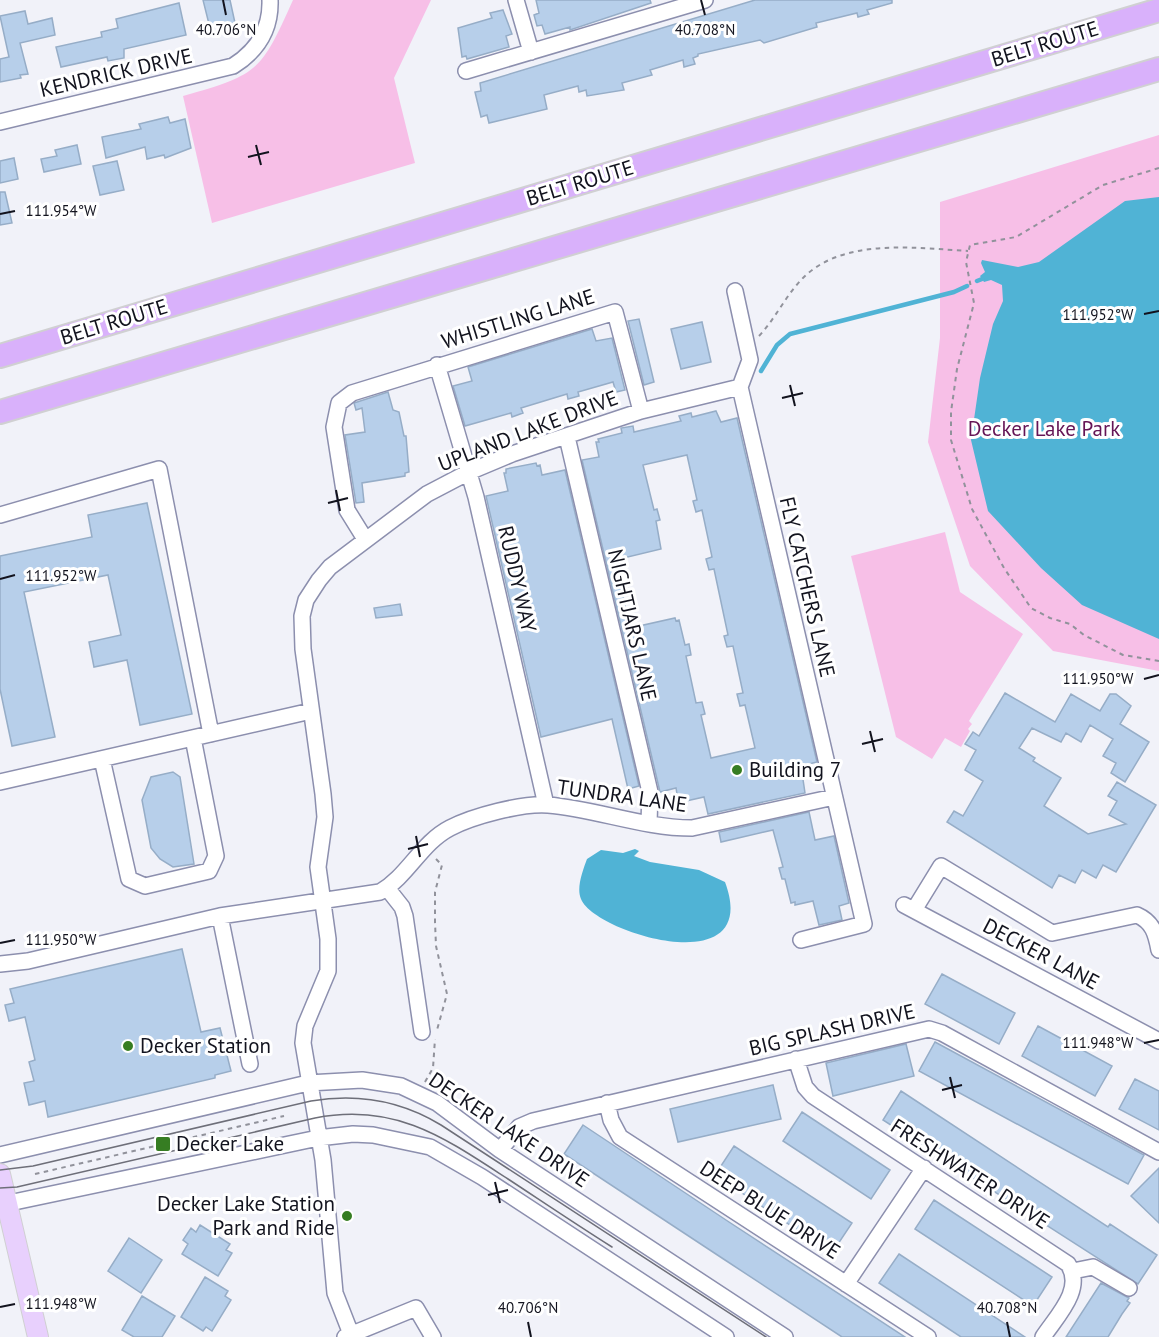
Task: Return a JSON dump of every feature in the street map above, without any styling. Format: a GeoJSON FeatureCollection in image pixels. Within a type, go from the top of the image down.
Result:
{"type":"FeatureCollection","features":[{"type":"Feature","properties":{"kind":"highway","name":"BELT ROUTE"},"geometry":{"type":"LineString","coordinates":[[0,356],[1159,10]]}},
{"type":"Feature","properties":{"kind":"highway"},"geometry":{"type":"LineString","coordinates":[[0,412],[1159,69]]}},
{"type":"Feature","properties":{"kind":"main road"},"geometry":{"type":"LineString","coordinates":[[0,1174],[4,1204],[38,1337]]}},
{"type":"Feature","properties":{"kind":"street","name":"KENDRICK DRIVE"},"geometry":{"type":"LineString","coordinates":[[0,122],[233,66],[250,54],[263,36],[270,13],[270,0]]}},
{"type":"Feature","properties":{"kind":"street"},"geometry":{"type":"LineString","coordinates":[[516,0],[531,52]]}},
{"type":"Feature","properties":{"kind":"street"},"geometry":{"type":"LineString","coordinates":[[466,71],[705,0]]}},
{"type":"Feature","properties":{"kind":"street"},"geometry":{"type":"LineString","coordinates":[[735,291],[750,360],[740,387]]}},
{"type":"Feature","properties":{"kind":"street","name":"WHISTLING LANE"},"geometry":{"type":"LineString","coordinates":[[365,539],[345,503],[334,427],[339,403],[358,390],[615,312],[641,411]]}},
{"type":"Feature","properties":{"kind":"street","name":"RUDDY WAY"},"geometry":{"type":"LineString","coordinates":[[437,365],[469,472],[546,805]]}},
{"type":"Feature","properties":{"kind":"street","name":"UPLAND LAKE DRIVE"},"geometry":{"type":"LineString","coordinates":[[348,1336],[335,1293],[323,1160],[308,1083],[303,1043],[305,1026],[323,988],[329,954],[318,867],[325,818],[302,628],[306,600],[330,567],[365,539],[426,494],[469,472],[641,411],[740,387]]}},
{"type":"Feature","properties":{"kind":"street","name":"FLY CATCHERS LANE"},"geometry":{"type":"LineString","coordinates":[[740,387],[864,924],[801,940]]}},
{"type":"Feature","properties":{"kind":"street","name":"NIGHTJARS LANE"},"geometry":{"type":"LineString","coordinates":[[567,437],[650,792],[649,823]]}},
{"type":"Feature","properties":{"kind":"street"},"geometry":{"type":"LineString","coordinates":[[0,515],[159,469],[211,734]]}},
{"type":"Feature","properties":{"kind":"street"},"geometry":{"type":"LineString","coordinates":[[0,783],[311,711]]}},
{"type":"Feature","properties":{"kind":"street"},"geometry":{"type":"LineString","coordinates":[[102,759],[129,879],[145,886],[209,871],[216,856],[193,738]]}},
{"type":"Feature","properties":{"kind":"street","name":"TUNDRA LANE"},"geometry":{"type":"LineString","coordinates":[[0,964],[28,961],[220,916],[365,896],[387,888],[400,878],[436,837],[448,829],[503,812],[546,805],[692,828],[834,796]]}},
{"type":"Feature","properties":{"kind":"street","name":"DECKER LANE"},"geometry":{"type":"LineString","coordinates":[[1159,950],[1154,928],[1137,915],[1052,933],[941,866],[909,908],[1159,1041]]}},
{"type":"Feature","properties":{"kind":"street"},"geometry":{"type":"LineString","coordinates":[[387,888],[402,907],[405,916],[422,1032]]}},
{"type":"Feature","properties":{"kind":"street"},"geometry":{"type":"LineString","coordinates":[[220,916],[250,1064]]}},
{"type":"Feature","properties":{"kind":"street","name":"BIG SPLASH DRIVE"},"geometry":{"type":"LineString","coordinates":[[500,1150],[526,1123],[929,1029],[942,1033],[1159,1152]]}},
{"type":"Feature","properties":{"kind":"street","name":"FRESHWATER DRIVE"},"geometry":{"type":"LineString","coordinates":[[796,1059],[805,1087],[813,1096],[1062,1259],[1073,1271]]}},
{"type":"Feature","properties":{"kind":"street","name":"DECKER LAKE DRIVE"},"geometry":{"type":"LineString","coordinates":[[0,1155],[308,1083],[362,1080],[410,1089],[437,1103],[500,1150],[785,1337]]}},
{"type":"Feature","properties":{"kind":"street","name":"DEEP BLUE DRIVE"},"geometry":{"type":"LineString","coordinates":[[607,1103],[611,1120],[620,1137],[928,1337]]}},
{"type":"Feature","properties":{"kind":"street"},"geometry":{"type":"LineString","coordinates":[[4,1204],[318,1138],[353,1134],[373,1135],[430,1147],[482,1177],[726,1337]]}},
{"type":"Feature","properties":{"kind":"street"},"geometry":{"type":"LineString","coordinates":[[846,1284],[924,1168]]}},
{"type":"Feature","properties":{"kind":"street"},"geometry":{"type":"LineString","coordinates":[[1043,1337],[1071,1294],[1073,1271],[1093,1267],[1129,1288]]}},
{"type":"Feature","properties":{"kind":"street"},"geometry":{"type":"LineString","coordinates":[[348,1336],[416,1308],[432,1337]]}},
{"type":"Feature","properties":{"kind":"path"},"geometry":{"type":"LineString","coordinates":[[1159,168],[1103,185],[1016,237],[970,245],[966,261],[973,288],[974,303],[957,369],[951,412],[951,440],[972,509],[1004,568],[1031,608],[1050,618],[1070,624],[1123,655],[1159,661]]}},
{"type":"Feature","properties":{"kind":"path"},"geometry":{"type":"LineString","coordinates":[[749,347],[801,280],[820,264],[834,258],[885,248],[968,251]]}},
{"type":"Feature","properties":{"kind":"path"},"geometry":{"type":"LineString","coordinates":[[423,1084],[433,1068],[435,1037],[447,994],[436,946],[435,922],[435,892],[442,865],[432,855]]}},
{"type":"Feature","properties":{"kind":"path"},"geometry":{"type":"LineString","coordinates":[[35,1174],[284,1116]]}},
{"type":"Feature","properties":{"kind":"green space"},"geometry":{"type":"Polygon","coordinates":[[[293,0],[431,0],[394,78],[415,163],[212,223],[183,96],[228,82],[254,67],[273,42],[293,0]]]}},
{"type":"Feature","properties":{"kind":"green space","name":"Decker Lake Park"},"geometry":{"type":"Polygon","coordinates":[[[1159,135],[1159,671],[1053,651],[970,566],[928,442],[940,338],[940,202],[1159,135]]]}},
{"type":"Feature","properties":{"kind":"green space"},"geometry":{"type":"Polygon","coordinates":[[[945,532],[960,592],[1023,634],[969,721],[972,724],[968,729],[970,731],[961,747],[945,738],[932,759],[896,737],[851,556],[945,532]]]}},
{"type":"Feature","properties":{"kind":"water","name":"Decker Lake Park"},"geometry":{"type":"Polygon","coordinates":[[[1159,197],[1159,639],[1082,605],[1041,568],[988,511],[971,440],[980,378],[993,324],[1003,301],[1002,285],[991,280],[984,282],[980,276],[985,272],[982,260],[1018,267],[1039,262],[1125,201],[1159,197]]]}},
{"type":"Feature","properties":{"kind":"water"},"geometry":{"type":"Polygon","coordinates":[[[635,849],[639,851],[634,856],[650,862],[699,870],[725,882],[730,913],[720,932],[700,941],[672,942],[614,925],[592,912],[581,899],[579,890],[587,859],[601,850],[623,853],[635,849]]]}},
{"type":"Feature","properties":{"kind":"building"},"geometry":{"type":"Polygon","coordinates":[[[203,0],[230,0],[235,23],[210,28],[203,0]]]}},
{"type":"Feature","properties":{"kind":"building"},"geometry":{"type":"Polygon","coordinates":[[[536,0],[650,0],[651,3],[570,30],[570,27],[545,34],[542,25],[537,26],[534,15],[539,13],[536,0]]]}},
{"type":"Feature","properties":{"kind":"building"},"geometry":{"type":"Polygon","coordinates":[[[755,0],[892,0],[892,3],[867,10],[869,14],[858,17],[857,13],[816,23],[817,27],[764,43],[760,40],[698,54],[693,58],[695,64],[684,67],[683,60],[650,70],[652,75],[622,83],[624,90],[587,96],[586,90],[579,92],[578,86],[544,95],[547,109],[489,123],[487,115],[481,117],[475,92],[481,91],[480,83],[755,0]]]}},
{"type":"Feature","properties":{"kind":"building"},"geometry":{"type":"Polygon","coordinates":[[[179,3],[186,35],[124,49],[124,58],[108,61],[107,57],[61,67],[56,47],[102,37],[101,32],[118,28],[116,19],[179,3]]]}},
{"type":"Feature","properties":{"kind":"building"},"geometry":{"type":"Polygon","coordinates":[[[503,10],[512,34],[506,36],[509,47],[467,59],[466,56],[462,57],[458,28],[492,18],[490,13],[503,10]]]}},
{"type":"Feature","properties":{"kind":"building"},"geometry":{"type":"Polygon","coordinates":[[[25,11],[28,24],[52,18],[55,35],[20,43],[28,74],[20,75],[21,78],[0,82],[0,59],[9,57],[0,16],[25,11]]]}},
{"type":"Feature","properties":{"kind":"building"},"geometry":{"type":"Polygon","coordinates":[[[168,117],[170,123],[185,119],[191,148],[165,158],[164,155],[147,159],[145,147],[106,158],[102,137],[141,129],[139,124],[168,117]]]}},
{"type":"Feature","properties":{"kind":"building"},"geometry":{"type":"Polygon","coordinates":[[[77,145],[81,164],[44,172],[41,159],[57,156],[55,150],[77,145]]]}},
{"type":"Feature","properties":{"kind":"building"},"geometry":{"type":"Polygon","coordinates":[[[14,158],[18,179],[0,183],[0,161],[14,158]]]}},
{"type":"Feature","properties":{"kind":"building"},"geometry":{"type":"Polygon","coordinates":[[[117,161],[124,190],[100,195],[93,166],[117,161]]]}},
{"type":"Feature","properties":{"kind":"building"},"geometry":{"type":"Polygon","coordinates":[[[0,192],[5,192],[12,223],[0,225],[0,192]]]}},
{"type":"Feature","properties":{"kind":"building"},"geometry":{"type":"Polygon","coordinates":[[[639,319],[654,382],[644,385],[628,321],[639,319]]]}},
{"type":"Feature","properties":{"kind":"building"},"geometry":{"type":"Polygon","coordinates":[[[702,322],[711,362],[681,369],[671,329],[702,322]]]}},
{"type":"Feature","properties":{"kind":"building"},"geometry":{"type":"Polygon","coordinates":[[[592,329],[596,341],[612,338],[625,390],[616,392],[613,382],[578,392],[579,396],[568,399],[567,394],[521,408],[523,413],[512,417],[511,413],[465,426],[453,386],[472,381],[468,367],[592,329]]]}},
{"type":"Feature","properties":{"kind":"building"},"geometry":{"type":"Polygon","coordinates":[[[388,392],[393,410],[399,412],[404,436],[406,436],[409,472],[405,473],[405,476],[362,483],[364,502],[356,503],[345,435],[365,432],[362,408],[356,410],[354,403],[388,392]]]}},
{"type":"Feature","properties":{"kind":"building"},"geometry":{"type":"Polygon","coordinates":[[[716,411],[721,422],[737,418],[817,762],[801,766],[805,793],[708,814],[704,797],[682,802],[678,800],[676,788],[660,792],[582,460],[599,457],[596,442],[599,442],[598,439],[622,433],[621,428],[633,426],[634,432],[681,421],[679,416],[691,413],[692,417],[716,411]],[[687,455],[643,465],[654,510],[657,509],[660,520],[656,521],[661,549],[615,560],[630,628],[675,618],[676,621],[679,620],[685,645],[689,644],[691,655],[686,656],[696,703],[702,702],[705,714],[701,715],[711,758],[755,748],[745,705],[740,706],[737,694],[743,693],[733,646],[727,647],[724,636],[728,635],[714,569],[709,570],[706,559],[712,557],[702,510],[696,512],[693,501],[697,500],[687,455]]]}},
{"type":"Feature","properties":{"kind":"building"},"geometry":{"type":"Polygon","coordinates":[[[536,463],[537,466],[540,465],[542,475],[565,470],[639,786],[628,789],[612,719],[541,737],[486,496],[508,491],[504,473],[506,469],[536,463]]]}},
{"type":"Feature","properties":{"kind":"building"},"geometry":{"type":"Polygon","coordinates":[[[147,503],[192,714],[140,725],[127,660],[94,667],[89,642],[121,635],[108,575],[24,592],[55,737],[12,746],[0,689],[0,556],[92,537],[88,515],[147,503]]]}},
{"type":"Feature","properties":{"kind":"building"},"geometry":{"type":"Polygon","coordinates":[[[400,604],[402,615],[376,618],[374,608],[400,604]]]}},
{"type":"Feature","properties":{"kind":"building"},"geometry":{"type":"Polygon","coordinates":[[[1005,693],[1055,722],[1071,694],[1100,711],[1110,694],[1116,694],[1131,706],[1120,724],[1149,742],[1125,782],[1111,773],[1116,763],[1103,756],[1113,739],[1090,725],[1081,742],[1066,733],[1061,742],[1032,728],[1019,748],[1035,758],[1033,761],[1061,778],[1044,806],[1088,834],[1126,824],[1109,815],[1117,801],[1108,796],[1117,782],[1156,805],[1116,872],[1103,865],[1096,878],[1082,870],[1075,883],[1059,875],[1052,888],[947,822],[954,811],[963,816],[983,781],[965,770],[976,750],[965,744],[973,732],[979,736],[1005,693]]]}},
{"type":"Feature","properties":{"kind":"building"},"geometry":{"type":"Polygon","coordinates":[[[173,772],[180,777],[194,864],[173,867],[160,859],[151,848],[142,800],[151,777],[173,772]]]}},
{"type":"Feature","properties":{"kind":"building"},"geometry":{"type":"Polygon","coordinates":[[[809,812],[815,840],[834,836],[849,903],[839,906],[842,920],[819,925],[813,901],[795,905],[795,902],[791,903],[785,879],[782,879],[779,868],[783,867],[773,830],[721,842],[719,832],[809,812]]]}},
{"type":"Feature","properties":{"kind":"building","name":"Decker Station"},"geometry":{"type":"Polygon","coordinates":[[[182,949],[201,1032],[220,1028],[231,1071],[215,1075],[215,1078],[48,1117],[45,1101],[29,1105],[24,1083],[34,1081],[29,1062],[35,1060],[25,1017],[9,1021],[5,1005],[14,1003],[10,989],[182,949]]]}},
{"type":"Feature","properties":{"kind":"building"},"geometry":{"type":"Polygon","coordinates":[[[942,974],[1015,1013],[999,1044],[925,1004],[942,974]]]}},
{"type":"Feature","properties":{"kind":"building"},"geometry":{"type":"Polygon","coordinates":[[[1038,1026],[1112,1066],[1095,1096],[1022,1056],[1038,1026]]]}},
{"type":"Feature","properties":{"kind":"building"},"geometry":{"type":"Polygon","coordinates":[[[935,1042],[1144,1155],[1128,1184],[919,1071],[935,1042]]]}},
{"type":"Feature","properties":{"kind":"building"},"geometry":{"type":"Polygon","coordinates":[[[906,1044],[914,1076],[833,1096],[826,1063],[906,1044]]]}},
{"type":"Feature","properties":{"kind":"building"},"geometry":{"type":"Polygon","coordinates":[[[1135,1079],[1159,1091],[1159,1130],[1119,1109],[1135,1079]]]}},
{"type":"Feature","properties":{"kind":"building"},"geometry":{"type":"Polygon","coordinates":[[[773,1085],[781,1119],[678,1142],[670,1109],[773,1085]]]}},
{"type":"Feature","properties":{"kind":"building"},"geometry":{"type":"Polygon","coordinates":[[[901,1091],[1108,1227],[1110,1224],[1157,1255],[1138,1284],[883,1120],[901,1091]]]}},
{"type":"Feature","properties":{"kind":"building"},"geometry":{"type":"Polygon","coordinates":[[[802,1112],[890,1170],[871,1199],[783,1141],[802,1112]]]}},
{"type":"Feature","properties":{"kind":"building"},"geometry":{"type":"Polygon","coordinates":[[[583,1125],[905,1337],[842,1337],[564,1154],[583,1125]]]}},
{"type":"Feature","properties":{"kind":"building"},"geometry":{"type":"Polygon","coordinates":[[[734,1146],[852,1223],[832,1253],[715,1175],[734,1146]]]}},
{"type":"Feature","properties":{"kind":"building"},"geometry":{"type":"Polygon","coordinates":[[[1159,1168],[1159,1223],[1131,1196],[1159,1168]]]}},
{"type":"Feature","properties":{"kind":"building"},"geometry":{"type":"Polygon","coordinates":[[[934,1200],[1052,1277],[1033,1306],[915,1229],[934,1200]]]}},
{"type":"Feature","properties":{"kind":"building"},"geometry":{"type":"Polygon","coordinates":[[[200,1225],[230,1244],[226,1250],[232,1253],[218,1276],[182,1254],[188,1244],[183,1240],[191,1228],[196,1232],[200,1225]]]}},
{"type":"Feature","properties":{"kind":"building"},"geometry":{"type":"Polygon","coordinates":[[[129,1238],[162,1260],[141,1293],[108,1271],[129,1238]]]}},
{"type":"Feature","properties":{"kind":"building"},"geometry":{"type":"Polygon","coordinates":[[[899,1254],[1025,1337],[961,1337],[879,1283],[899,1254]]]}},
{"type":"Feature","properties":{"kind":"building"},"geometry":{"type":"Polygon","coordinates":[[[205,1277],[228,1291],[225,1296],[231,1300],[212,1331],[206,1327],[203,1331],[181,1317],[205,1277]]]}},
{"type":"Feature","properties":{"kind":"building"},"geometry":{"type":"Polygon","coordinates":[[[1101,1283],[1129,1298],[1127,1301],[1130,1303],[1108,1337],[1066,1337],[1101,1283]]]}},
{"type":"Feature","properties":{"kind":"building"},"geometry":{"type":"Polygon","coordinates":[[[142,1296],[175,1316],[162,1337],[134,1337],[122,1330],[142,1296]]]}},
{"type":"Feature","properties":{"kind":"waterway"},"geometry":{"type":"LineString","coordinates":[[977,281],[982,279]]}},
{"type":"Feature","properties":{"kind":"waterway"},"geometry":{"type":"LineString","coordinates":[[761,371],[777,345],[790,334],[954,292],[967,286]]}},
{"type":"Feature","properties":{"kind":"tram line"},"geometry":{"type":"LineString","coordinates":[[0,1170],[33,1166],[311,1101],[362,1098],[394,1104],[426,1116],[441,1125],[766,1337]]}},
{"type":"Feature","properties":{"kind":"tram line"},"geometry":{"type":"LineString","coordinates":[[0,1188],[17,1187],[315,1118],[344,1114],[370,1115],[395,1119],[440,1137],[612,1247]]}},
{"type":"Feature","properties":{"kind":"place","name":"Building 7"},"geometry":{"type":"Point","coordinates":[737,770]}},
{"type":"Feature","properties":{"kind":"place","name":"Decker Station"},"geometry":{"type":"Point","coordinates":[128,1046]}},
{"type":"Feature","properties":{"kind":"place","name":"Decker Lake"},"geometry":{"type":"Point","coordinates":[163,1144]}},
{"type":"Feature","properties":{"kind":"place","name":"Decker Lake Station Park and Ride"},"geometry":{"type":"Point","coordinates":[347,1216]}}]}
